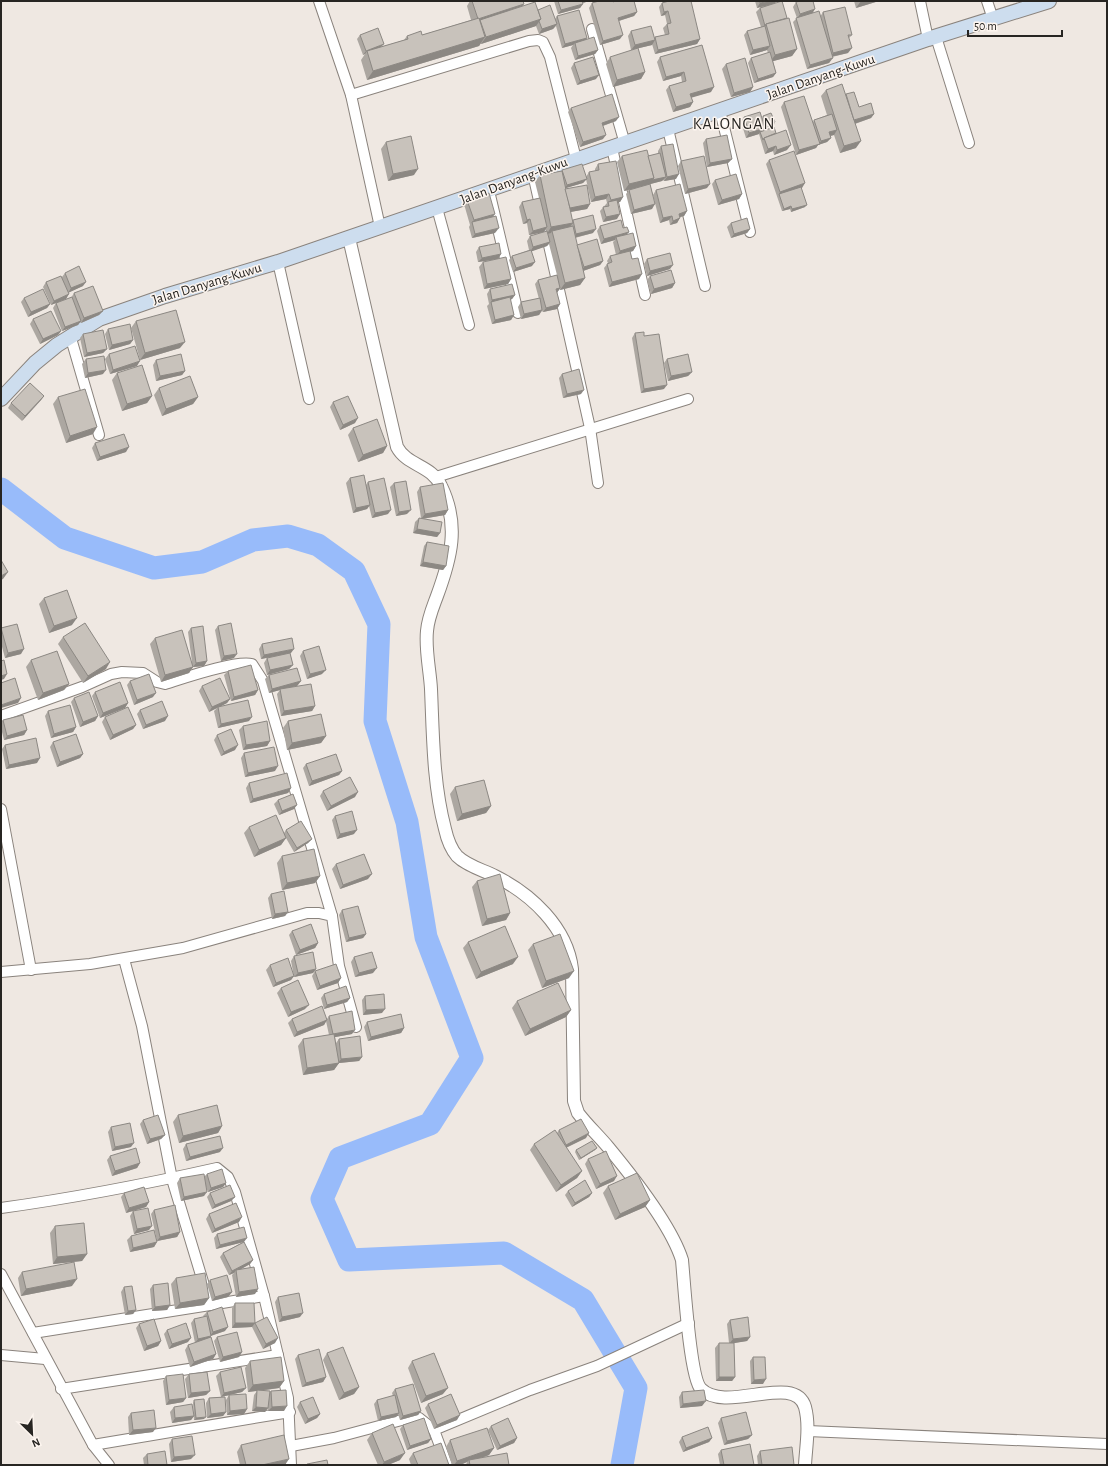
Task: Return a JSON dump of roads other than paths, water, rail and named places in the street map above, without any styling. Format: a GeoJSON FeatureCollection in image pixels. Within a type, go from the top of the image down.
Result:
{"type":"FeatureCollection","features":[{"type":"Feature","properties":{"kind":"main road","name":"Jalan Danyang-Kuwu"},"geometry":{"type":"LineString","coordinates":[[1,399],[35,363],[70,335],[99,319],[165,296],[278,262],[489,191],[576,159],[625,144],[932,38],[1049,1]]}},
{"type":"Feature","properties":{"kind":"street"},"geometry":{"type":"LineString","coordinates":[[319,1],[351,95],[380,227]]}},
{"type":"Feature","properties":{"kind":"street"},"geometry":{"type":"LineString","coordinates":[[920,1],[969,143]]}},
{"type":"Feature","properties":{"kind":"street"},"geometry":{"type":"LineString","coordinates":[[987,1],[993,19]]}},
{"type":"Feature","properties":{"kind":"street"},"geometry":{"type":"LineString","coordinates":[[592,30],[625,144]]}},
{"type":"Feature","properties":{"kind":"street"},"geometry":{"type":"LineString","coordinates":[[351,95],[529,41],[538,40],[543,42],[550,57],[576,159]]}},
{"type":"Feature","properties":{"kind":"street"},"geometry":{"type":"LineString","coordinates":[[720,111],[750,232]]}},
{"type":"Feature","properties":{"kind":"street"},"geometry":{"type":"LineString","coordinates":[[668,129],[705,286]]}},
{"type":"Feature","properties":{"kind":"street"},"geometry":{"type":"LineString","coordinates":[[612,148],[645,296]]}},
{"type":"Feature","properties":{"kind":"street"},"geometry":{"type":"LineString","coordinates":[[533,174],[590,428],[598,483]]}},
{"type":"Feature","properties":{"kind":"street"},"geometry":{"type":"LineString","coordinates":[[489,191],[518,313]]}},
{"type":"Feature","properties":{"kind":"street"},"geometry":{"type":"LineString","coordinates":[[437,208],[469,325]]}},
{"type":"Feature","properties":{"kind":"street"},"geometry":{"type":"LineString","coordinates":[[349,238],[396,447],[401,455],[407,460],[428,469],[436,477],[441,486],[450,514],[452,547],[447,569],[429,616],[426,640],[434,756],[447,838],[456,856],[464,862],[501,878],[533,901],[545,913],[566,943],[570,954],[572,969],[574,1101],[581,1117],[607,1146],[629,1174],[668,1229],[678,1247],[682,1260],[696,1380],[700,1389],[724,1399],[781,1392],[793,1394],[805,1406],[808,1431],[805,1465]]}},
{"type":"Feature","properties":{"kind":"street"},"geometry":{"type":"LineString","coordinates":[[278,262],[309,399]]}},
{"type":"Feature","properties":{"kind":"street"},"geometry":{"type":"LineString","coordinates":[[70,335],[99,435]]}},
{"type":"Feature","properties":{"kind":"street"},"geometry":{"type":"LineString","coordinates":[[436,477],[590,428],[688,399]]}},
{"type":"Feature","properties":{"kind":"street"},"geometry":{"type":"LineString","coordinates":[[1,716],[82,687],[111,674],[122,672],[143,673],[157,682],[165,684],[229,666],[247,662],[252,664],[263,682],[332,916],[338,966],[356,1027]]}},
{"type":"Feature","properties":{"kind":"street"},"geometry":{"type":"LineString","coordinates":[[1,809],[31,970]]}},
{"type":"Feature","properties":{"kind":"street"},"geometry":{"type":"LineString","coordinates":[[1,972],[124,959],[183,948],[307,914],[319,913],[332,916]]}},
{"type":"Feature","properties":{"kind":"street"},"geometry":{"type":"LineString","coordinates":[[124,959],[142,1026],[172,1179],[210,1306]]}},
{"type":"Feature","properties":{"kind":"street"},"geometry":{"type":"LineString","coordinates":[[1,1208],[49,1202],[172,1179],[217,1168],[228,1177],[235,1192],[264,1296],[285,1382],[290,1412],[291,1465]]}},
{"type":"Feature","properties":{"kind":"street"},"geometry":{"type":"LineString","coordinates":[[1,1274],[45,1359],[93,1445],[109,1465]]}},
{"type":"Feature","properties":{"kind":"street"},"geometry":{"type":"LineString","coordinates":[[33,1334],[264,1296]]}},
{"type":"Feature","properties":{"kind":"street"},"geometry":{"type":"LineString","coordinates":[[434,1430],[530,1390],[597,1366],[653,1338],[689,1323]]}},
{"type":"Feature","properties":{"kind":"street"},"geometry":{"type":"LineString","coordinates":[[1,1355],[45,1359]]}},
{"type":"Feature","properties":{"kind":"street"},"geometry":{"type":"LineString","coordinates":[[62,1389],[278,1355]]}},
{"type":"Feature","properties":{"kind":"street"},"geometry":{"type":"LineString","coordinates":[[93,1445],[290,1412]]}},
{"type":"Feature","properties":{"kind":"street"},"geometry":{"type":"LineString","coordinates":[[291,1446],[342,1437],[413,1417],[419,1418],[434,1430],[448,1465]]}},
{"type":"Feature","properties":{"kind":"street"},"geometry":{"type":"LineString","coordinates":[[808,1431],[1107,1444]]}},
{"type":"Feature","properties":{"kind":"waterway"},"geometry":{"type":"LineString","coordinates":[[1,489],[65,538],[154,568],[202,562],[253,540],[288,536],[318,545],[354,571],[379,624],[375,721],[407,822],[426,937],[472,1058],[430,1124],[340,1158],[322,1199],[349,1260],[504,1253],[583,1300],[636,1388],[622,1465]]}},
{"type":"Feature","properties":{"kind":"district","name":"KALONGAN"},"geometry":{"type":"Point","coordinates":[734,124]}}]}
